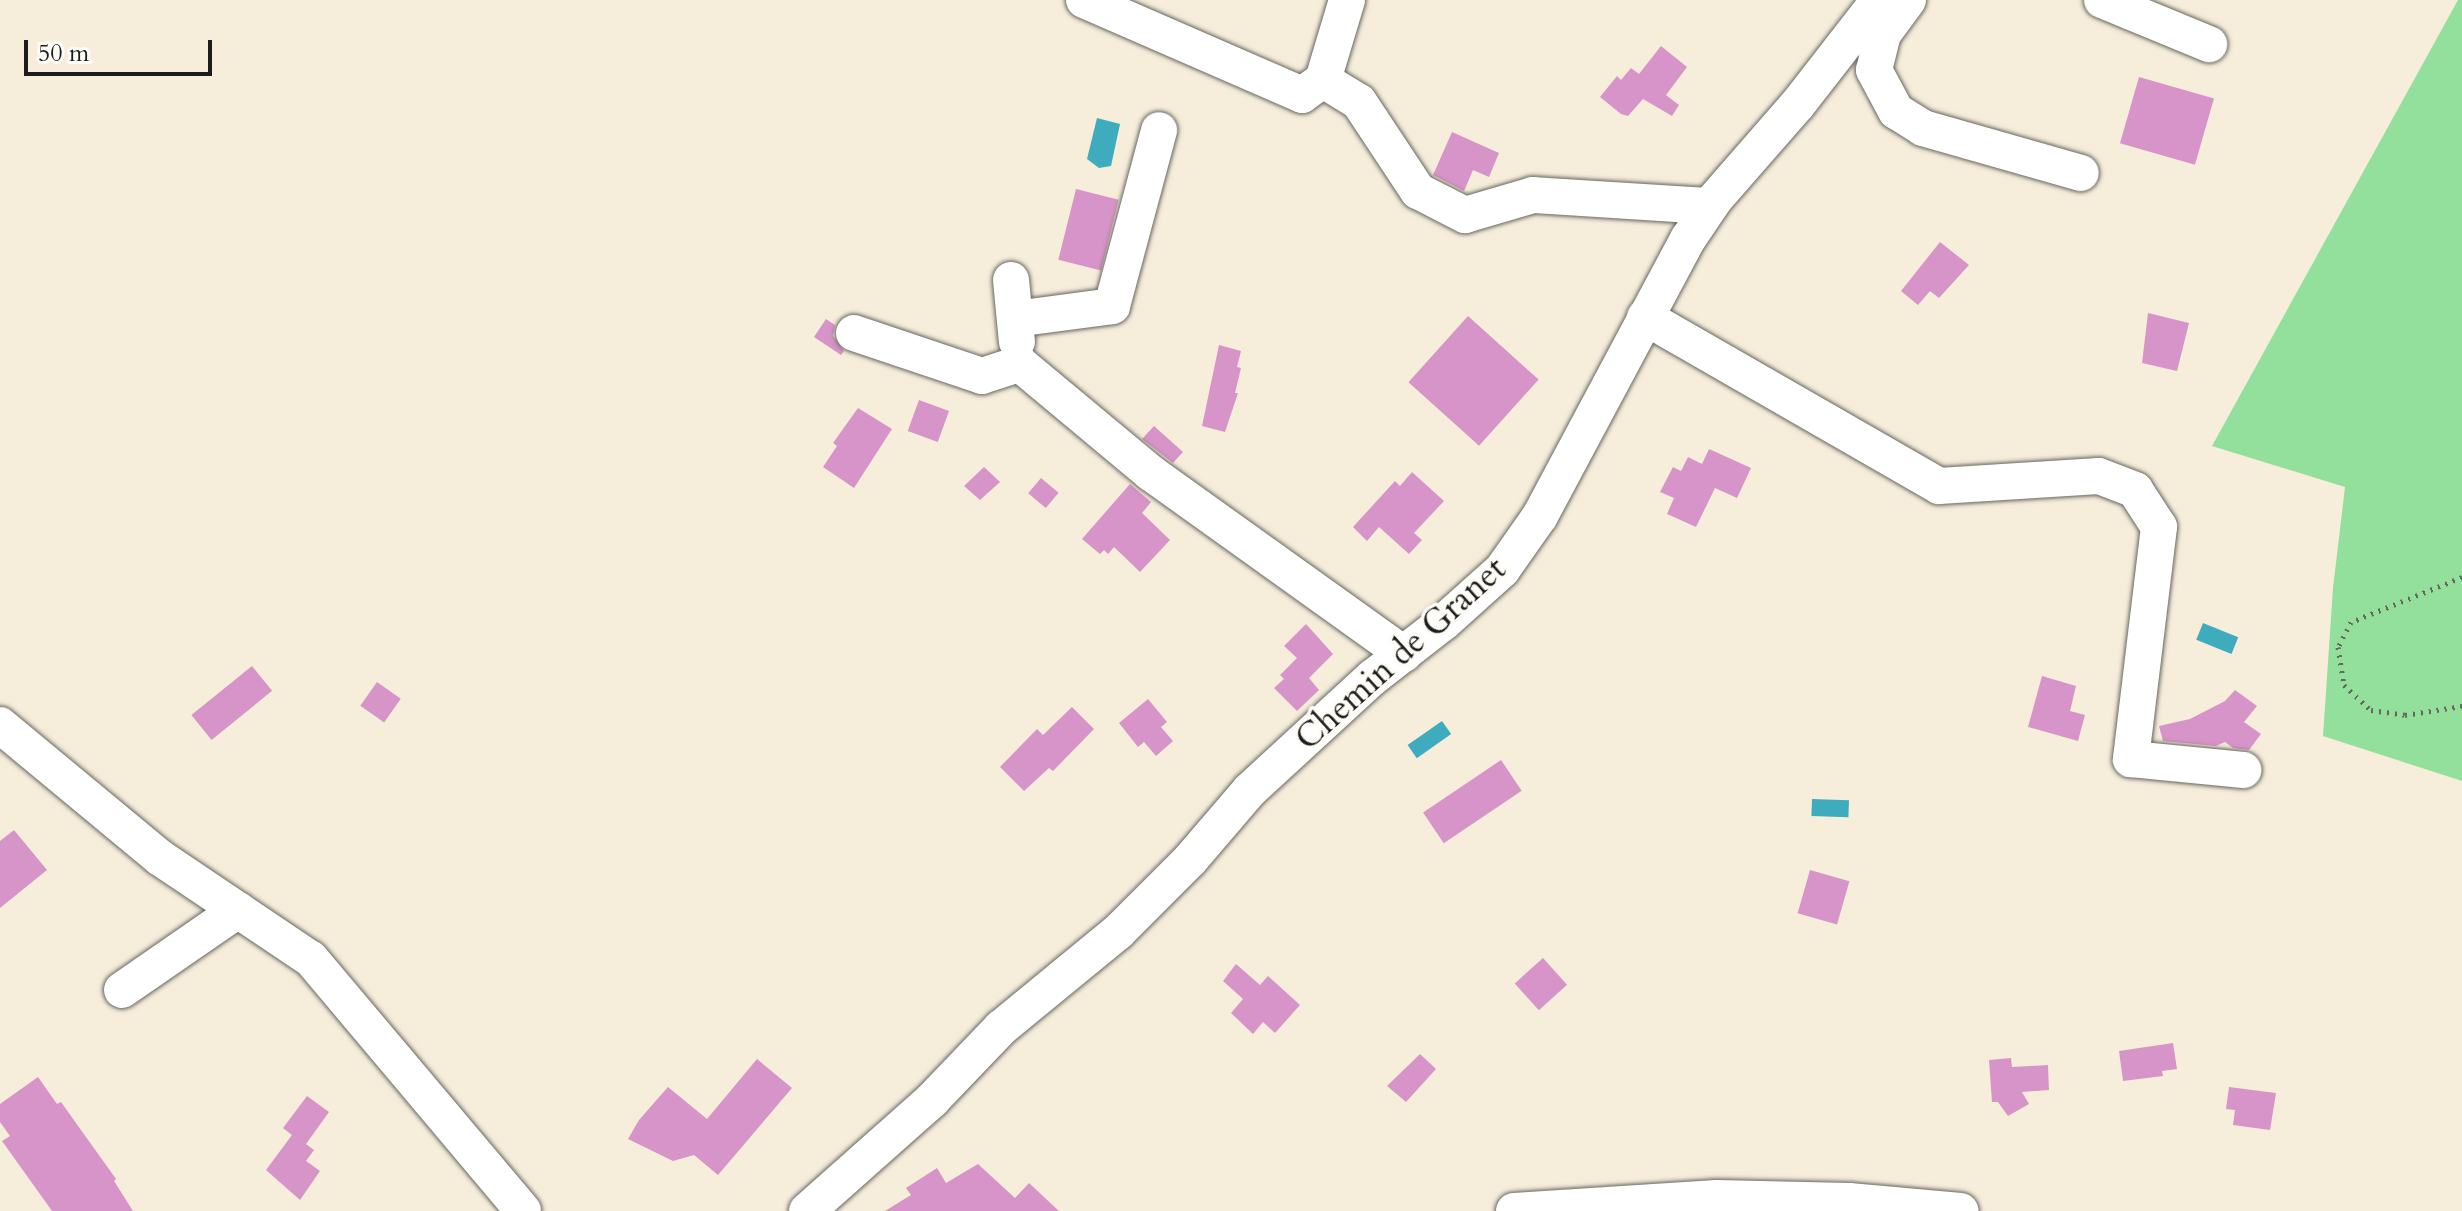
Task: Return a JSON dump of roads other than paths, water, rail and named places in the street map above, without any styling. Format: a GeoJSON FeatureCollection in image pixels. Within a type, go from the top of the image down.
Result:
{"type":"FeatureCollection","features":[{"type":"Feature","properties":{"kind":"street"},"geometry":{"type":"LineString","coordinates":[[1084,0],[1302,95],[1323,80],[1347,0]]}},
{"type":"Feature","properties":{"kind":"street","name":"Chemin de Granet"},"geometry":{"type":"LineString","coordinates":[[807,1211],[932,1100],[1001,1028],[1118,932],[1190,860],[1250,790],[1502,570],[1540,516],[1688,239],[1710,206],[1798,104],[1879,0]]}},
{"type":"Feature","properties":{"kind":"street"},"geometry":{"type":"LineString","coordinates":[[1908,0],[1883,34],[1874,70],[1896,111],[1923,128],[2081,173]]}},
{"type":"Feature","properties":{"kind":"street"},"geometry":{"type":"LineString","coordinates":[[2102,0],[2209,44]]}},
{"type":"Feature","properties":{"kind":"street"},"geometry":{"type":"LineString","coordinates":[[1323,80],[1359,102],[1418,191],[1465,215],[1533,195],[1710,206]]}},
{"type":"Feature","properties":{"kind":"street"},"geometry":{"type":"LineString","coordinates":[[1015,319],[1112,306],[1159,130]]}},
{"type":"Feature","properties":{"kind":"street"},"geometry":{"type":"LineString","coordinates":[[1011,280],[1020,364],[1151,473],[1404,654]]}},
{"type":"Feature","properties":{"kind":"street"},"geometry":{"type":"LineString","coordinates":[[1645,317],[1939,486],[2099,476],[2135,490],[2159,527],[2131,759],[2243,770]]}},
{"type":"Feature","properties":{"kind":"street"},"geometry":{"type":"LineString","coordinates":[[854,333],[982,376],[1020,364]]}},
{"type":"Feature","properties":{"kind":"street"},"geometry":{"type":"LineString","coordinates":[[0,725],[159,857],[311,959],[523,1211]]}},
{"type":"Feature","properties":{"kind":"street"},"geometry":{"type":"LineString","coordinates":[[122,990],[238,910]]}},
{"type":"Feature","properties":{"kind":"street"},"geometry":{"type":"LineString","coordinates":[[1514,1211],[1717,1198],[1849,1201],[1961,1211]]}},
{"type":"Feature","properties":{"kind":"water"},"geometry":{"type":"Polygon","coordinates":[[[1097,118],[1120,124],[1111,166],[1099,168],[1087,159],[1097,118]]]}},
{"type":"Feature","properties":{"kind":"water"},"geometry":{"type":"Polygon","coordinates":[[[2203,623],[2238,637],[2231,654],[2196,640],[2203,623]]]}},
{"type":"Feature","properties":{"kind":"water"},"geometry":{"type":"Polygon","coordinates":[[[1442,721],[1451,734],[1417,758],[1408,745],[1442,721]]]}},
{"type":"Feature","properties":{"kind":"water"},"geometry":{"type":"Polygon","coordinates":[[[1812,799],[1849,800],[1848,817],[1811,816],[1812,799]]]}}]}
